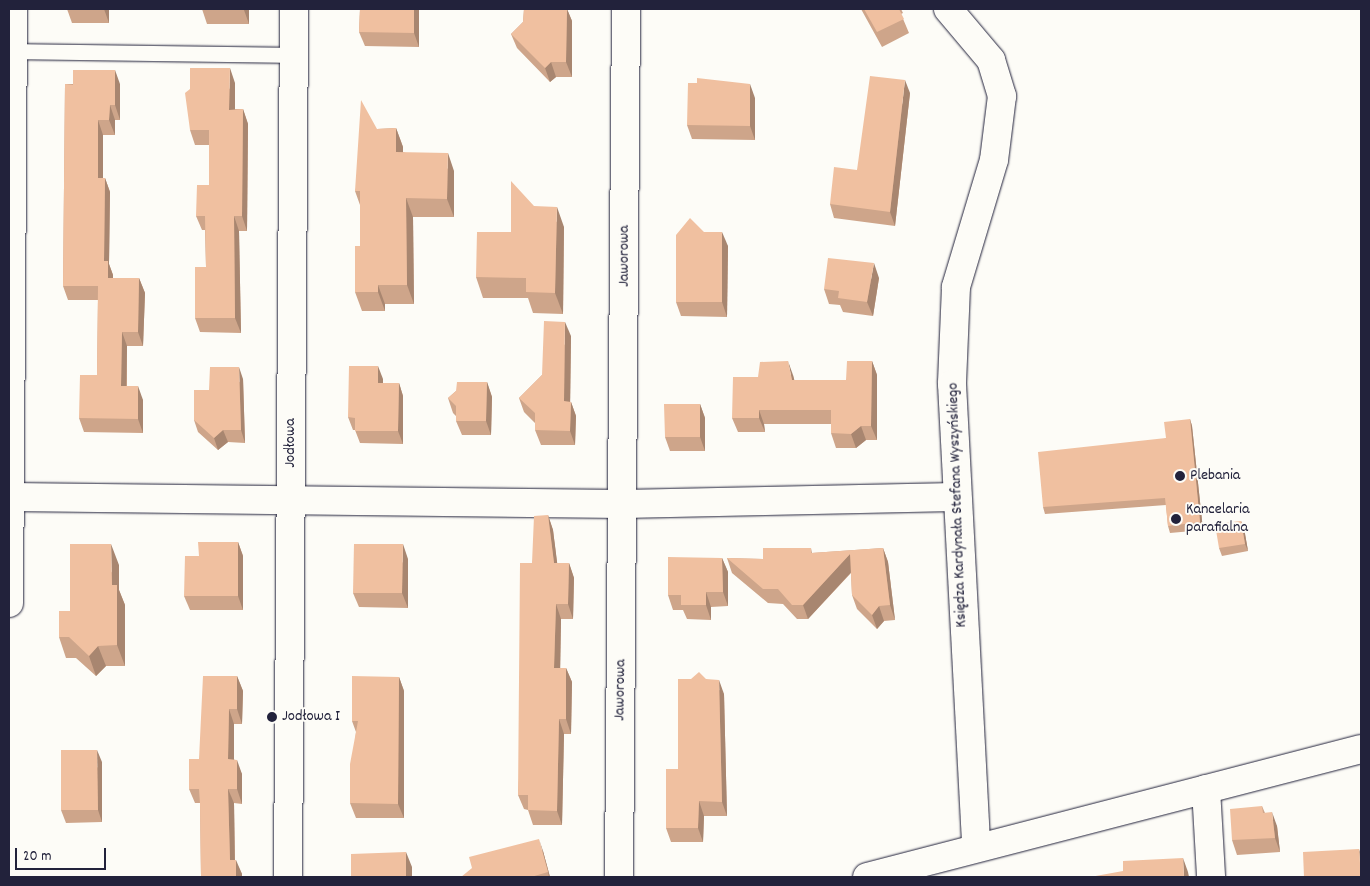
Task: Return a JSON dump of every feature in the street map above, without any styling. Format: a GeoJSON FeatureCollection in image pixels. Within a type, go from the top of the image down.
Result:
{"type":"FeatureCollection","features":[{"type":"Feature","properties":{"kind":"street"},"geometry":{"type":"LineString","coordinates":[[9,603],[13,9]]}},
{"type":"Feature","properties":{"kind":"street","name":"Jodłowa"},"geometry":{"type":"LineString","coordinates":[[288,877],[294,9]]}},
{"type":"Feature","properties":{"kind":"street","name":"Jaworowa"},"geometry":{"type":"LineString","coordinates":[[619,877],[626,9]]}},
{"type":"Feature","properties":{"kind":"street","name":"Księdza Kardynała Stefana Wyszyńskiego"},"geometry":{"type":"LineString","coordinates":[[948,9],[991,60],[1002,96],[994,160],[956,287],[955,497],[976,846]]}},
{"type":"Feature","properties":{"kind":"street"},"geometry":{"type":"LineString","coordinates":[[10,497],[623,504],[955,497]]}},
{"type":"Feature","properties":{"kind":"street"},"geometry":{"type":"LineString","coordinates":[[867,877],[976,846],[1361,749]]}},
{"type":"Feature","properties":{"kind":"street"},"geometry":{"type":"LineString","coordinates":[[1206,789],[1211,877]]}},
{"type":"Feature","properties":{"kind":"lane"},"geometry":{"type":"LineString","coordinates":[[13,51],[293,55]]}},
{"type":"Feature","properties":{"kind":"building"},"geometry":{"type":"Polygon","coordinates":[[[202,9],[244,9],[244,10],[202,9]]]}},
{"type":"Feature","properties":{"kind":"building"},"geometry":{"type":"Polygon","coordinates":[[[360,9],[414,9],[414,33],[359,32],[360,9]]]}},
{"type":"Feature","properties":{"kind":"building"},"geometry":{"type":"Polygon","coordinates":[[[524,9],[567,9],[566,62],[551,62],[545,68],[511,34],[523,22],[524,9]]]}},
{"type":"Feature","properties":{"kind":"building"},"geometry":{"type":"Polygon","coordinates":[[[864,9],[899,9],[904,19],[877,32],[864,9]]]}},
{"type":"Feature","properties":{"kind":"building"},"geometry":{"type":"Polygon","coordinates":[[[190,68],[230,68],[229,110],[243,109],[242,216],[234,216],[235,318],[195,318],[195,267],[206,267],[205,216],[196,216],[197,185],[209,185],[209,130],[190,130],[185,93],[190,89],[190,68]]]}},
{"type":"Feature","properties":{"kind":"building"},"geometry":{"type":"Polygon","coordinates":[[[73,70],[115,70],[115,105],[110,105],[109,120],[98,120],[98,178],[105,178],[104,261],[108,261],[108,278],[139,278],[138,332],[122,332],[121,386],[138,386],[138,419],[79,418],[80,375],[97,375],[98,286],[63,286],[65,84],[73,85],[73,70]]]}},
{"type":"Feature","properties":{"kind":"building"},"geometry":{"type":"Polygon","coordinates":[[[870,76],[905,80],[890,212],[830,204],[834,167],[857,170],[870,76]]]}},
{"type":"Feature","properties":{"kind":"building"},"geometry":{"type":"Polygon","coordinates":[[[697,78],[750,84],[750,126],[687,125],[688,83],[697,83],[697,78]]]}},
{"type":"Feature","properties":{"kind":"building"},"geometry":{"type":"Polygon","coordinates":[[[361,100],[377,129],[396,128],[396,152],[448,153],[447,199],[406,198],[407,285],[378,285],[378,292],[355,292],[355,246],[360,246],[360,191],[355,191],[361,100]]]}},
{"type":"Feature","properties":{"kind":"building"},"geometry":{"type":"Polygon","coordinates":[[[511,181],[534,206],[557,207],[555,293],[526,292],[526,278],[476,277],[477,232],[511,232],[511,181]]]}},
{"type":"Feature","properties":{"kind":"building"},"geometry":{"type":"Polygon","coordinates":[[[690,218],[704,232],[722,232],[722,302],[676,302],[676,235],[690,218]]]}},
{"type":"Feature","properties":{"kind":"building"},"geometry":{"type":"Polygon","coordinates":[[[828,258],[874,263],[867,302],[838,298],[839,291],[824,289],[828,258]]]}},
{"type":"Feature","properties":{"kind":"building"},"geometry":{"type":"Polygon","coordinates":[[[544,321],[565,322],[564,401],[571,402],[570,431],[535,430],[535,413],[519,398],[542,375],[544,321]]]}},
{"type":"Feature","properties":{"kind":"building"},"geometry":{"type":"Polygon","coordinates":[[[788,361],[792,380],[846,380],[847,361],[872,361],[871,426],[861,426],[851,434],[831,433],[831,410],[759,410],[759,418],[732,418],[733,377],[758,377],[760,362],[788,361]]]}},
{"type":"Feature","properties":{"kind":"building"},"geometry":{"type":"Polygon","coordinates":[[[349,366],[378,366],[378,383],[399,383],[398,431],[355,431],[355,418],[348,417],[349,366]]]}},
{"type":"Feature","properties":{"kind":"building"},"geometry":{"type":"Polygon","coordinates":[[[210,367],[239,367],[241,430],[223,430],[214,438],[194,420],[194,390],[209,390],[210,367]]]}},
{"type":"Feature","properties":{"kind":"building"},"geometry":{"type":"Polygon","coordinates":[[[457,382],[487,382],[486,421],[456,421],[456,406],[448,398],[456,391],[457,382]]]}},
{"type":"Feature","properties":{"kind":"building"},"geometry":{"type":"Polygon","coordinates":[[[664,404],[700,404],[700,437],[665,437],[664,404]]]}},
{"type":"Feature","properties":{"kind":"building"},"geometry":{"type":"Polygon","coordinates":[[[1190,419],[1200,522],[1168,526],[1165,498],[1043,507],[1038,452],[1166,438],[1164,422],[1190,419]]]}},
{"type":"Feature","properties":{"kind":"building"},"geometry":{"type":"Polygon","coordinates":[[[548,515],[554,563],[569,563],[568,604],[556,604],[554,668],[566,668],[566,719],[559,719],[557,811],[528,810],[528,795],[518,795],[520,563],[532,563],[534,516],[548,515]]]}},
{"type":"Feature","properties":{"kind":"building"},"geometry":{"type":"Polygon","coordinates":[[[1241,521],[1245,544],[1219,548],[1215,524],[1241,521]]]}},
{"type":"Feature","properties":{"kind":"building"},"geometry":{"type":"Polygon","coordinates":[[[198,542],[238,542],[238,596],[184,596],[185,556],[199,556],[198,542]]]}},
{"type":"Feature","properties":{"kind":"building"},"geometry":{"type":"Polygon","coordinates":[[[70,544],[111,544],[112,585],[117,585],[117,645],[98,646],[89,656],[69,637],[59,637],[59,611],[70,611],[70,544]]]}},
{"type":"Feature","properties":{"kind":"building"},"geometry":{"type":"Polygon","coordinates":[[[354,544],[403,544],[402,593],[353,593],[354,544]]]}},
{"type":"Feature","properties":{"kind":"building"},"geometry":{"type":"Polygon","coordinates":[[[763,548],[811,548],[811,553],[883,548],[890,605],[879,606],[872,615],[852,595],[850,554],[803,605],[792,605],[778,589],[763,589],[727,558],[763,559],[763,548]]]}},
{"type":"Feature","properties":{"kind":"building"},"geometry":{"type":"Polygon","coordinates":[[[668,557],[722,558],[723,592],[706,592],[706,605],[681,605],[681,595],[668,595],[668,557]]]}},
{"type":"Feature","properties":{"kind":"building"},"geometry":{"type":"Polygon","coordinates":[[[699,672],[706,679],[719,680],[722,802],[699,801],[698,828],[666,828],[666,769],[678,769],[678,679],[691,679],[699,672]]]}},
{"type":"Feature","properties":{"kind":"building"},"geometry":{"type":"Polygon","coordinates":[[[203,676],[237,676],[237,709],[229,709],[228,759],[237,760],[237,789],[228,789],[230,860],[236,860],[236,877],[201,877],[199,789],[189,789],[189,759],[199,759],[203,676]]]}},
{"type":"Feature","properties":{"kind":"building"},"geometry":{"type":"Polygon","coordinates":[[[352,676],[399,677],[398,804],[350,803],[350,764],[358,721],[352,721],[352,676]]]}},
{"type":"Feature","properties":{"kind":"building"},"geometry":{"type":"Polygon","coordinates":[[[61,750],[97,750],[98,810],[61,810],[61,750]]]}},
{"type":"Feature","properties":{"kind":"building"},"geometry":{"type":"Polygon","coordinates":[[[1262,806],[1263,813],[1272,812],[1275,838],[1232,840],[1230,809],[1262,806]]]}},
{"type":"Feature","properties":{"kind":"building"},"geometry":{"type":"Polygon","coordinates":[[[539,839],[548,872],[531,877],[461,877],[472,868],[469,857],[539,839]]]}},
{"type":"Feature","properties":{"kind":"building"},"geometry":{"type":"Polygon","coordinates":[[[1359,849],[1361,877],[1304,877],[1303,852],[1359,849]]]}},
{"type":"Feature","properties":{"kind":"building"},"geometry":{"type":"Polygon","coordinates":[[[406,852],[406,877],[351,877],[351,854],[406,852]]]}},
{"type":"Feature","properties":{"kind":"building"},"geometry":{"type":"Polygon","coordinates":[[[1183,858],[1184,877],[1090,877],[1123,871],[1123,861],[1183,858]]]}},
{"type":"Feature","properties":{"kind":"place","name":"Plebania"},"geometry":{"type":"Point","coordinates":[1180,476]}},
{"type":"Feature","properties":{"kind":"place","name":"Kancelaria parafialna"},"geometry":{"type":"Point","coordinates":[1176,519]}},
{"type":"Feature","properties":{"kind":"place","name":"Jodłowa I"},"geometry":{"type":"Point","coordinates":[272,717]}}]}
